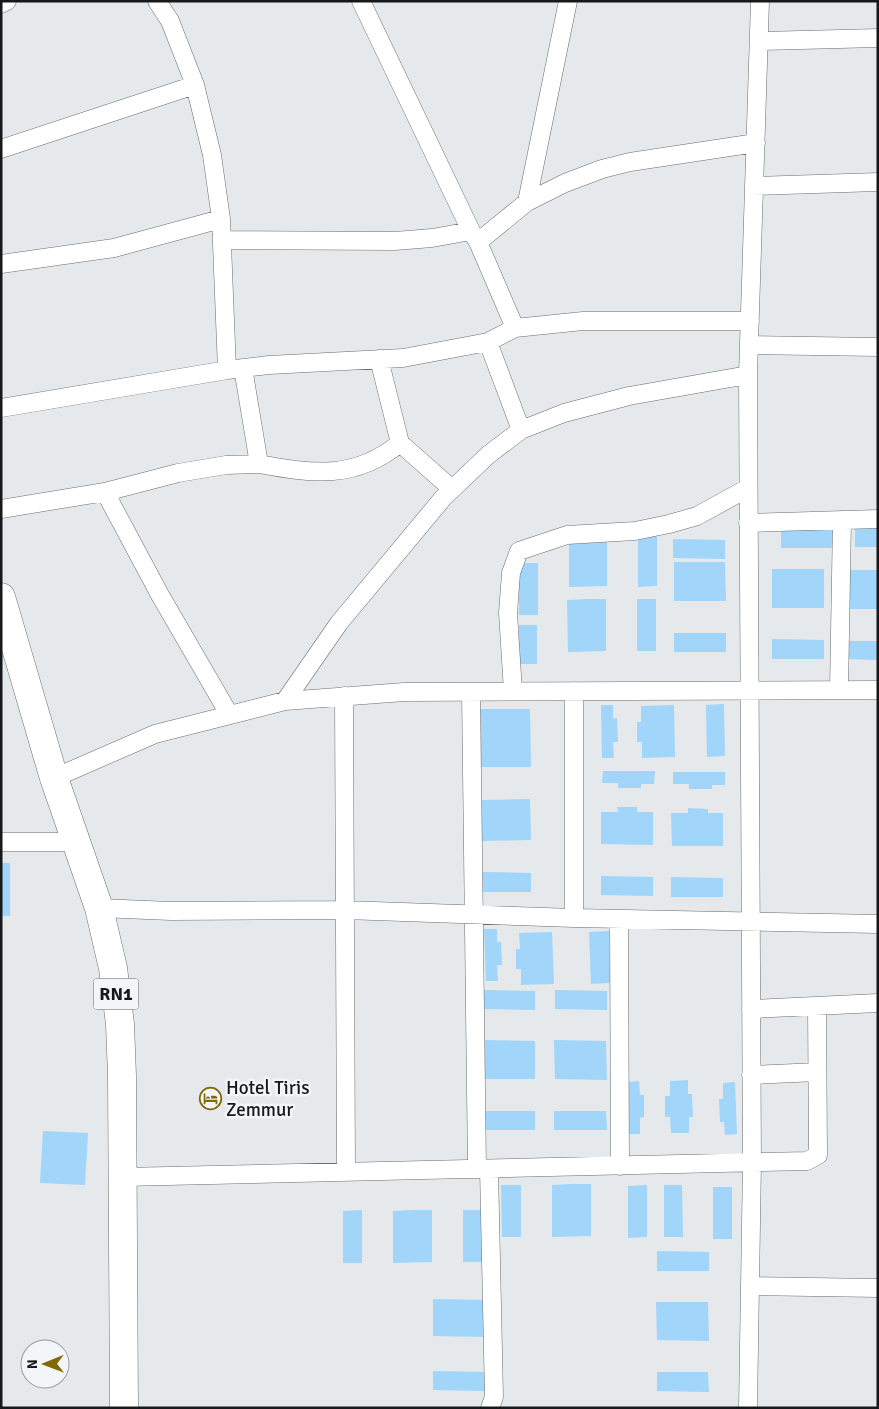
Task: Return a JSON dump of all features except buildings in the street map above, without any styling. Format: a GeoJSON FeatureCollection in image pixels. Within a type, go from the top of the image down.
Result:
{"type":"FeatureCollection","features":[{"type":"Feature","properties":{"kind":"highway","name":"RN1"},"geometry":{"type":"LineString","coordinates":[[3,610],[54,778],[99,908],[113,968],[120,1024],[124,1408]]}},
{"type":"Feature","properties":{"kind":"street"},"geometry":{"type":"LineString","coordinates":[[1,4],[7,1]]}},
{"type":"Feature","properties":{"kind":"street"},"geometry":{"type":"LineString","coordinates":[[157,1],[170,21],[195,85],[212,155],[221,219],[235,369],[259,464]]}},
{"type":"Feature","properties":{"kind":"street"},"geometry":{"type":"LineString","coordinates":[[527,202],[568,1]]}},
{"type":"Feature","properties":{"kind":"street"},"geometry":{"type":"LineString","coordinates":[[748,1408],[752,1163],[748,375],[760,1]]}},
{"type":"Feature","properties":{"kind":"street"},"geometry":{"type":"LineString","coordinates":[[368,3],[515,328]]}},
{"type":"Feature","properties":{"kind":"street"},"geometry":{"type":"LineString","coordinates":[[759,41],[878,38]]}},
{"type":"Feature","properties":{"kind":"street"},"geometry":{"type":"LineString","coordinates":[[1,149],[195,85]]}},
{"type":"Feature","properties":{"kind":"street"},"geometry":{"type":"LineString","coordinates":[[222,240],[396,241],[475,236],[527,202],[602,169],[630,162],[756,143]]}},
{"type":"Feature","properties":{"kind":"street"},"geometry":{"type":"LineString","coordinates":[[754,186],[878,182]]}},
{"type":"Feature","properties":{"kind":"street"},"geometry":{"type":"LineString","coordinates":[[1,264],[114,248],[221,219]]}},
{"type":"Feature","properties":{"kind":"street"},"geometry":{"type":"LineString","coordinates":[[1,408],[235,369],[268,365],[402,358],[488,342],[515,328],[583,322],[750,321]]}},
{"type":"Feature","properties":{"kind":"street"},"geometry":{"type":"LineString","coordinates":[[488,342],[521,430]]}},
{"type":"Feature","properties":{"kind":"street"},"geometry":{"type":"LineString","coordinates":[[750,345],[878,347]]}},
{"type":"Feature","properties":{"kind":"street"},"geometry":{"type":"LineString","coordinates":[[380,359],[400,443],[452,489]]}},
{"type":"Feature","properties":{"kind":"street"},"geometry":{"type":"LineString","coordinates":[[285,701],[340,623],[443,498],[488,455],[521,430],[564,413],[629,396],[748,375]]}},
{"type":"Feature","properties":{"kind":"street"},"geometry":{"type":"LineString","coordinates":[[1,509],[105,492],[178,473],[226,465],[259,464],[301,472],[346,470],[371,462],[400,443]]}},
{"type":"Feature","properties":{"kind":"street"},"geometry":{"type":"LineString","coordinates":[[513,691],[508,613],[511,573],[519,552],[567,534],[635,530],[669,524],[697,516],[748,488]]}},
{"type":"Feature","properties":{"kind":"street"},"geometry":{"type":"LineString","coordinates":[[105,492],[160,595],[229,714]]}},
{"type":"Feature","properties":{"kind":"street"},"geometry":{"type":"LineString","coordinates":[[748,523],[878,519]]}},
{"type":"Feature","properties":{"kind":"street"},"geometry":{"type":"LineString","coordinates":[[839,690],[842,520]]}},
{"type":"Feature","properties":{"kind":"street"},"geometry":{"type":"LineString","coordinates":[[54,778],[155,734],[285,701],[404,692],[749,689],[878,690]]}},
{"type":"Feature","properties":{"kind":"street"},"geometry":{"type":"LineString","coordinates":[[574,691],[574,918]]}},
{"type":"Feature","properties":{"kind":"street"},"geometry":{"type":"LineString","coordinates":[[471,692],[474,916],[483,1169],[494,1397],[490,1408]]}},
{"type":"Feature","properties":{"kind":"street"},"geometry":{"type":"LineString","coordinates":[[344,696],[346,1172]]}},
{"type":"Feature","properties":{"kind":"street"},"geometry":{"type":"LineString","coordinates":[[1,842],[77,842]]}},
{"type":"Feature","properties":{"kind":"street"},"geometry":{"type":"LineString","coordinates":[[99,908],[171,911],[345,910],[474,916],[878,924]]}},
{"type":"Feature","properties":{"kind":"street"},"geometry":{"type":"LineString","coordinates":[[619,919],[620,1166]]}},
{"type":"Feature","properties":{"kind":"street"},"geometry":{"type":"LineString","coordinates":[[750,1009],[878,1004]]}},
{"type":"Feature","properties":{"kind":"street"},"geometry":{"type":"LineString","coordinates":[[123,1177],[807,1161],[818,1155],[817,1006]]}},
{"type":"Feature","properties":{"kind":"street"},"geometry":{"type":"LineString","coordinates":[[751,1075],[817,1072]]}},
{"type":"Feature","properties":{"kind":"street"},"geometry":{"type":"LineString","coordinates":[[750,1286],[878,1288]]}},
{"type":"Feature","properties":{"kind":"place","name":"Hotel Tiris Zemmur"},"geometry":{"type":"Point","coordinates":[210,1098]}}]}
